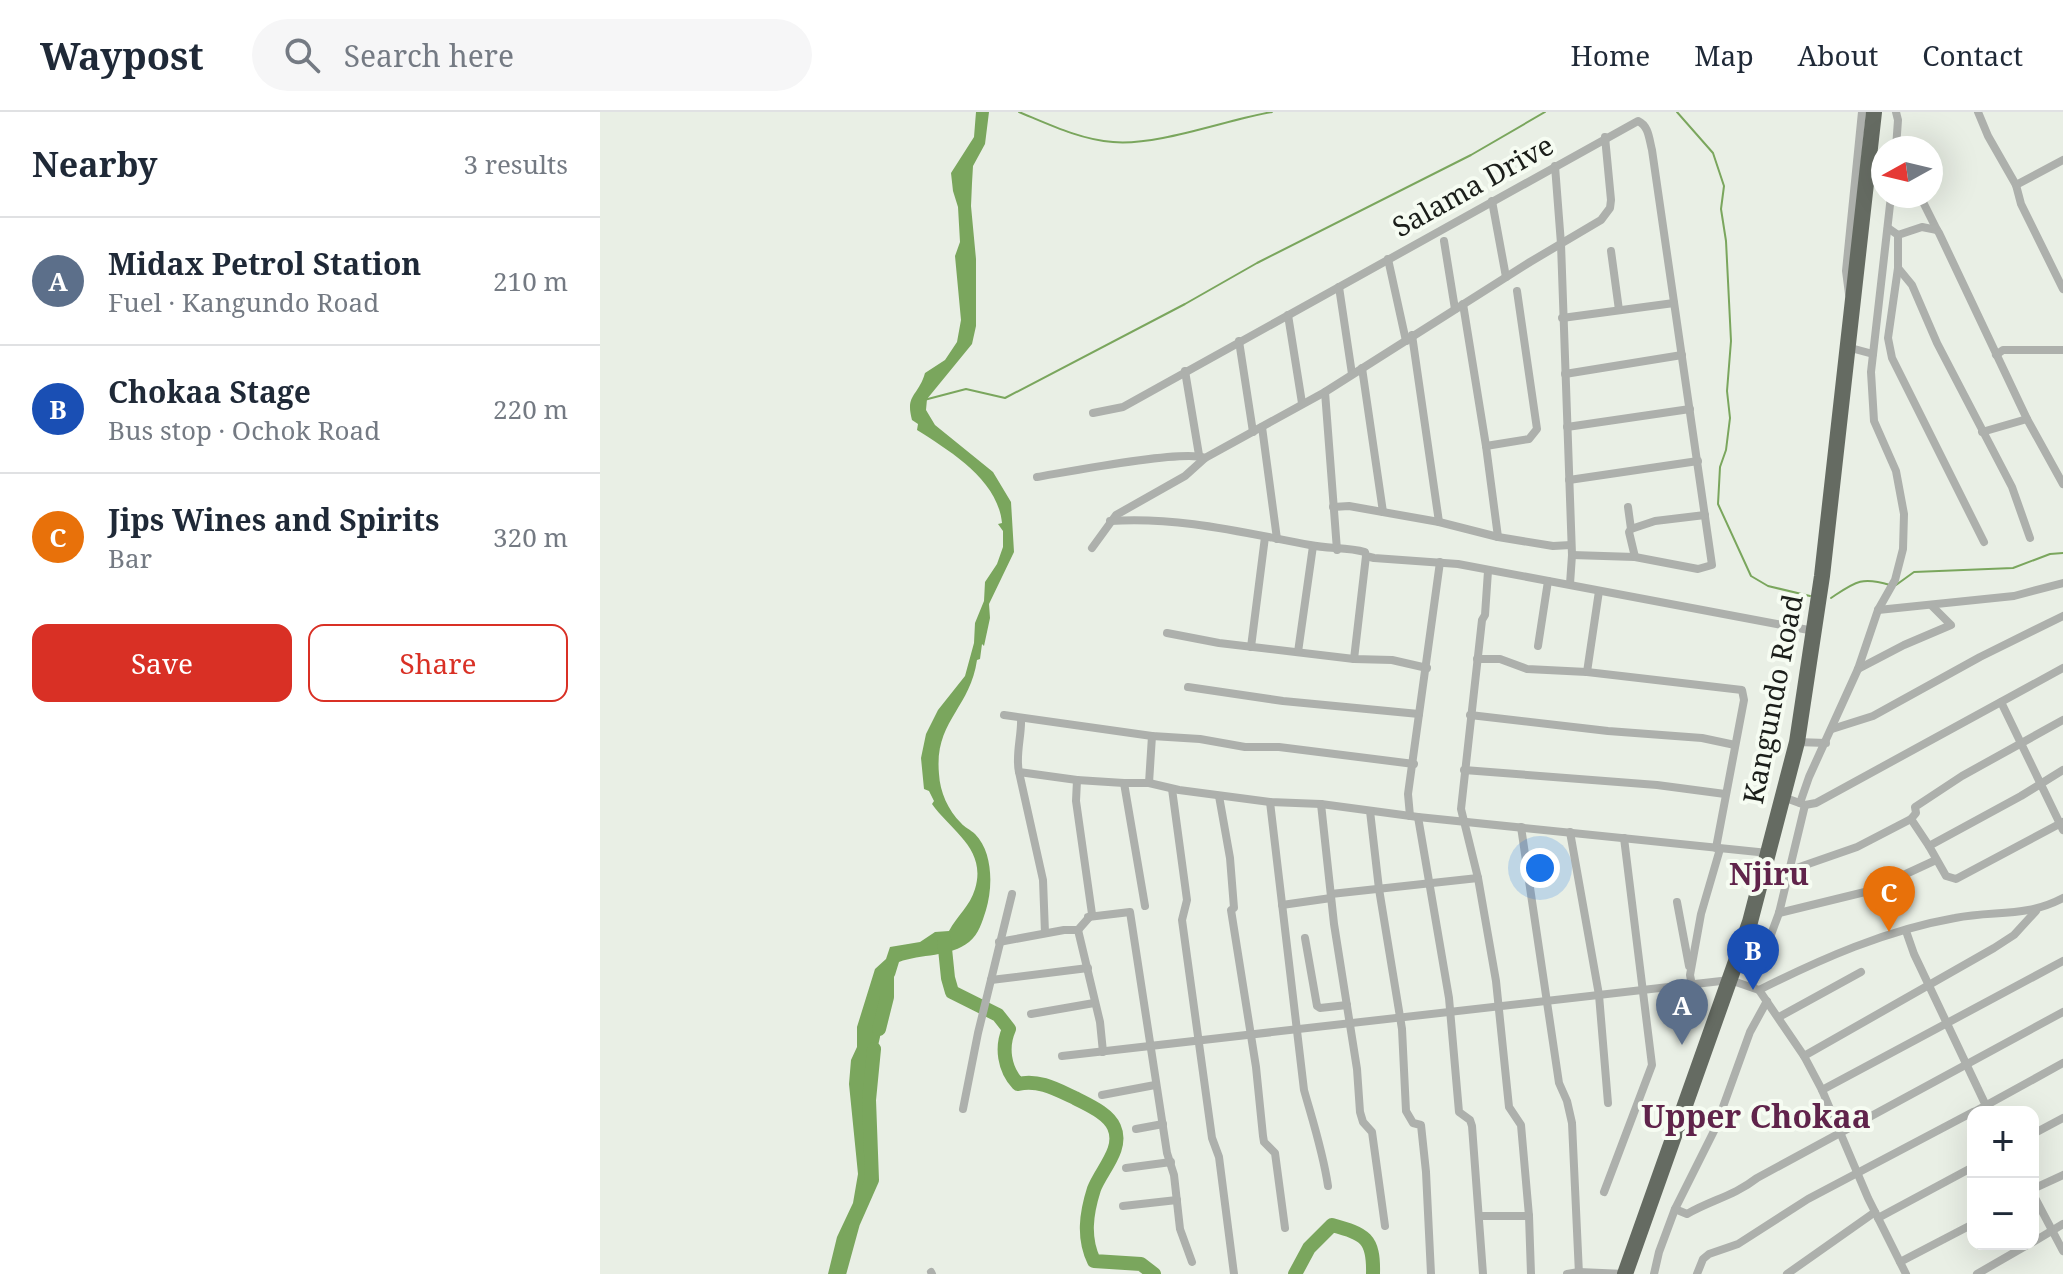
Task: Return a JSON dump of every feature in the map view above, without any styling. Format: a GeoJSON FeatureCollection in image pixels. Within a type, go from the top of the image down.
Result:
{"type":"FeatureCollection","features":[{"type":"Feature","properties":{"kind":"highway","name":"Kangundo Road"},"geometry":{"type":"LineString","coordinates":[[1626,1274],[1750,922],[1797,742],[1815,631],[1874,112]]}},
{"type":"Feature","properties":{"kind":"street"},"geometry":{"type":"LineString","coordinates":[[1852,304],[1846,271],[1862,112]]}},
{"type":"Feature","properties":{"kind":"street"},"geometry":{"type":"LineString","coordinates":[[1978,112],[2016,185],[2021,204],[2063,289]]}},
{"type":"Feature","properties":{"kind":"street"},"geometry":{"type":"LineString","coordinates":[[1896,136],[1897,113]]}},
{"type":"Feature","properties":{"kind":"street","name":"Salama Drive"},"geometry":{"type":"LineString","coordinates":[[1093,413],[1117,410],[1638,121],[1644,123],[1648,133],[1712,561],[1707,568],[1698,569],[1635,557]]}},
{"type":"Feature","properties":{"kind":"street"},"geometry":{"type":"LineString","coordinates":[[1092,548],[1116,515],[1185,476],[1202,456],[1325,392],[1601,220],[1610,208],[1605,137]]}},
{"type":"Feature","properties":{"kind":"street"},"geometry":{"type":"LineString","coordinates":[[2016,185],[2063,160]]}},
{"type":"Feature","properties":{"kind":"street"},"geometry":{"type":"LineString","coordinates":[[1555,166],[1561,244],[1570,584]]}},
{"type":"Feature","properties":{"kind":"street"},"geometry":{"type":"LineString","coordinates":[[1492,201],[1506,277]]}},
{"type":"Feature","properties":{"kind":"street"},"geometry":{"type":"LineString","coordinates":[[1756,988],[1779,913],[1809,777],[1858,669],[1878,610],[1895,580],[1901,559],[1904,514],[1896,471],[1874,421],[1871,394],[1890,208]]}},
{"type":"Feature","properties":{"kind":"street"},"geometry":{"type":"LineString","coordinates":[[1926,208],[2027,419],[2063,484]]}},
{"type":"Feature","properties":{"kind":"street"},"geometry":{"type":"LineString","coordinates":[[1898,235],[1922,227],[1937,230]]}},
{"type":"Feature","properties":{"kind":"street"},"geometry":{"type":"LineString","coordinates":[[1888,228],[1898,235]]}},
{"type":"Feature","properties":{"kind":"street"},"geometry":{"type":"LineString","coordinates":[[1898,235],[1898,268],[1888,338],[1892,358],[1984,542]]}},
{"type":"Feature","properties":{"kind":"street"},"geometry":{"type":"LineString","coordinates":[[1444,241],[1486,446],[1498,537]]}},
{"type":"Feature","properties":{"kind":"street"},"geometry":{"type":"LineString","coordinates":[[1611,251],[1619,310]]}},
{"type":"Feature","properties":{"kind":"street"},"geometry":{"type":"LineString","coordinates":[[1388,259],[1409,338],[1439,522]]}},
{"type":"Feature","properties":{"kind":"street"},"geometry":{"type":"LineString","coordinates":[[1898,268],[1912,285],[1982,432],[2012,487],[2030,538]]}},
{"type":"Feature","properties":{"kind":"street"},"geometry":{"type":"LineString","coordinates":[[1339,287],[1352,374]]}},
{"type":"Feature","properties":{"kind":"street"},"geometry":{"type":"LineString","coordinates":[[1486,446],[1529,439],[1537,429],[1517,291]]}},
{"type":"Feature","properties":{"kind":"street"},"geometry":{"type":"LineString","coordinates":[[1562,318],[1674,303]]}},
{"type":"Feature","properties":{"kind":"street"},"geometry":{"type":"LineString","coordinates":[[1288,315],[1302,403]]}},
{"type":"Feature","properties":{"kind":"street"},"geometry":{"type":"LineString","coordinates":[[1239,341],[1277,539]]}},
{"type":"Feature","properties":{"kind":"street"},"geometry":{"type":"LineString","coordinates":[[1847,347],[1873,354]]}},
{"type":"Feature","properties":{"kind":"street"},"geometry":{"type":"LineString","coordinates":[[1996,355],[2003,350],[2063,350]]}},
{"type":"Feature","properties":{"kind":"street"},"geometry":{"type":"LineString","coordinates":[[1565,374],[1682,355]]}},
{"type":"Feature","properties":{"kind":"street"},"geometry":{"type":"LineString","coordinates":[[1362,368],[1383,512]]}},
{"type":"Feature","properties":{"kind":"street"},"geometry":{"type":"LineString","coordinates":[[1185,371],[1202,456]]}},
{"type":"Feature","properties":{"kind":"street"},"geometry":{"type":"LineString","coordinates":[[1325,392],[1337,550]]}},
{"type":"Feature","properties":{"kind":"street"},"geometry":{"type":"LineString","coordinates":[[1567,427],[1690,409]]}},
{"type":"Feature","properties":{"kind":"street"},"geometry":{"type":"LineString","coordinates":[[1982,432],[2027,419]]}},
{"type":"Feature","properties":{"kind":"street"},"geometry":{"type":"LineString","coordinates":[[1037,477],[1172,456],[1202,456]]}},
{"type":"Feature","properties":{"kind":"street"},"geometry":{"type":"LineString","coordinates":[[1569,480],[1698,461]]}},
{"type":"Feature","properties":{"kind":"street"},"geometry":{"type":"LineString","coordinates":[[1333,507],[1349,506],[1439,522],[1498,537],[1635,557],[1629,532],[1628,507]]}},
{"type":"Feature","properties":{"kind":"street"},"geometry":{"type":"LineString","coordinates":[[1631,529],[1655,521],[1705,515]]}},
{"type":"Feature","properties":{"kind":"street"},"geometry":{"type":"LineString","coordinates":[[1110,521],[1176,522],[1337,550],[1349,548],[1365,552],[1354,659]]}},
{"type":"Feature","properties":{"kind":"street"},"geometry":{"type":"LineString","coordinates":[[1251,647],[1265,537]]}},
{"type":"Feature","properties":{"kind":"street"},"geometry":{"type":"LineString","coordinates":[[1298,652],[1313,546]]}},
{"type":"Feature","properties":{"kind":"street"},"geometry":{"type":"LineString","coordinates":[[1366,556],[1403,562],[1440,562],[1701,607],[1815,631]]}},
{"type":"Feature","properties":{"kind":"street"},"geometry":{"type":"LineString","coordinates":[[1440,562],[1408,794],[1428,884],[1450,1011],[1459,1112],[1470,1120],[1472,1126],[1483,1274]]}},
{"type":"Feature","properties":{"kind":"street"},"geometry":{"type":"LineString","coordinates":[[1488,571],[1461,809],[1478,878],[1499,1006],[1509,1107],[1521,1125],[1531,1274]]}},
{"type":"Feature","properties":{"kind":"street"},"geometry":{"type":"LineString","coordinates":[[1538,646],[1548,581]]}},
{"type":"Feature","properties":{"kind":"street"},"geometry":{"type":"LineString","coordinates":[[1878,610],[2014,596],[2063,583]]}},
{"type":"Feature","properties":{"kind":"street"},"geometry":{"type":"LineString","coordinates":[[1587,672],[1599,591]]}},
{"type":"Feature","properties":{"kind":"street"},"geometry":{"type":"LineString","coordinates":[[1858,669],[1951,625],[1932,606]]}},
{"type":"Feature","properties":{"kind":"street"},"geometry":{"type":"LineString","coordinates":[[1832,729],[1873,716],[2063,616]]}},
{"type":"Feature","properties":{"kind":"street"},"geometry":{"type":"LineString","coordinates":[[1167,633],[1251,647],[1354,659],[1392,660],[1427,668]]}},
{"type":"Feature","properties":{"kind":"street"},"geometry":{"type":"LineString","coordinates":[[1477,659],[1500,659],[1527,669],[1587,672],[1742,690],[1744,700],[1725,794],[1718,848],[1701,914],[1691,980]]}},
{"type":"Feature","properties":{"kind":"street"},"geometry":{"type":"LineString","coordinates":[[1783,797],[1803,804],[1816,803],[2063,668]]}},
{"type":"Feature","properties":{"kind":"street"},"geometry":{"type":"LineString","coordinates":[[1188,687],[1283,701],[1419,714]]}},
{"type":"Feature","properties":{"kind":"street"},"geometry":{"type":"LineString","coordinates":[[1911,819],[1946,876],[1956,879],[2062,825],[2052,811],[2001,702]]}},
{"type":"Feature","properties":{"kind":"street"},"geometry":{"type":"LineString","coordinates":[[1004,715],[1152,736],[1200,739],[1245,747],[1279,747],[1414,764]]}},
{"type":"Feature","properties":{"kind":"street"},"geometry":{"type":"LineString","coordinates":[[1470,715],[1702,738],[1735,745]]}},
{"type":"Feature","properties":{"kind":"street"},"geometry":{"type":"LineString","coordinates":[[1021,718],[1017,764],[1043,880],[1045,933]]}},
{"type":"Feature","properties":{"kind":"street"},"geometry":{"type":"LineString","coordinates":[[1788,871],[1857,847],[1911,819],[1916,813],[1915,807],[1962,776],[2063,720]]}},
{"type":"Feature","properties":{"kind":"street"},"geometry":{"type":"LineString","coordinates":[[1149,783],[1152,736]]}},
{"type":"Feature","properties":{"kind":"street"},"geometry":{"type":"LineString","coordinates":[[1797,742],[1826,743]]}},
{"type":"Feature","properties":{"kind":"street"},"geometry":{"type":"LineString","coordinates":[[1791,762],[1809,777]]}},
{"type":"Feature","properties":{"kind":"street"},"geometry":{"type":"LineString","coordinates":[[1464,770],[1657,785],[1725,794]]}},
{"type":"Feature","properties":{"kind":"street"},"geometry":{"type":"LineString","coordinates":[[1929,846],[2063,770]]}},
{"type":"Feature","properties":{"kind":"street"},"geometry":{"type":"LineString","coordinates":[[1019,772],[1077,780],[1149,783],[1270,802],[1321,804],[1769,853]]}},
{"type":"Feature","properties":{"kind":"street"},"geometry":{"type":"LineString","coordinates":[[999,942],[1078,930],[1092,914],[1076,801],[1077,780]]}},
{"type":"Feature","properties":{"kind":"street"},"geometry":{"type":"LineString","coordinates":[[1124,783],[1145,906]]}},
{"type":"Feature","properties":{"kind":"street"},"geometry":{"type":"LineString","coordinates":[[1172,789],[1187,900],[1182,920],[1212,1138],[1221,1167],[1234,1274]]}},
{"type":"Feature","properties":{"kind":"street"},"geometry":{"type":"LineString","coordinates":[[1219,796],[1230,858],[1234,908],[1231,910],[1251,1033],[1263,1136],[1264,1142],[1275,1153],[1285,1228]]}},
{"type":"Feature","properties":{"kind":"street"},"geometry":{"type":"LineString","coordinates":[[1270,802],[1304,1090],[1321,1144],[1328,1186]]}},
{"type":"Feature","properties":{"kind":"street"},"geometry":{"type":"LineString","coordinates":[[1321,804],[1360,1112],[1363,1122],[1372,1132],[1385,1226]]}},
{"type":"Feature","properties":{"kind":"street"},"geometry":{"type":"LineString","coordinates":[[1370,811],[1400,1017],[1406,1111],[1413,1123],[1421,1125],[1431,1274]]}},
{"type":"Feature","properties":{"kind":"street"},"geometry":{"type":"LineString","coordinates":[[1521,827],[1559,1083],[1572,1123],[1579,1273]]}},
{"type":"Feature","properties":{"kind":"street"},"geometry":{"type":"LineString","coordinates":[[1570,832],[1599,995],[1608,1103]]}},
{"type":"Feature","properties":{"kind":"street"},"geometry":{"type":"LineString","coordinates":[[1604,1192],[1652,1065],[1624,838]]}},
{"type":"Feature","properties":{"kind":"street"},"geometry":{"type":"LineString","coordinates":[[1779,913],[1869,891],[1936,860]]}},
{"type":"Feature","properties":{"kind":"street"},"geometry":{"type":"LineString","coordinates":[[1282,905],[1379,889],[1478,878]]}},
{"type":"Feature","properties":{"kind":"street"},"geometry":{"type":"LineString","coordinates":[[963,1109],[1012,894]]}},
{"type":"Feature","properties":{"kind":"street"},"geometry":{"type":"LineString","coordinates":[[1804,1056],[2006,941],[2036,911],[2063,898]]}},
{"type":"Feature","properties":{"kind":"street"},"geometry":{"type":"LineString","coordinates":[[1677,902],[1691,980]]}},
{"type":"Feature","properties":{"kind":"street"},"geometry":{"type":"LineString","coordinates":[[1756,988],[1826,957],[1906,931],[1958,917],[2036,911]]}},
{"type":"Feature","properties":{"kind":"street"},"geometry":{"type":"LineString","coordinates":[[1088,917],[1130,912],[1180,1229],[1192,1262]]}},
{"type":"Feature","properties":{"kind":"street"},"geometry":{"type":"LineString","coordinates":[[1078,930],[1100,1022],[1103,1052]]}},
{"type":"Feature","properties":{"kind":"street"},"geometry":{"type":"LineString","coordinates":[[1906,931],[1986,1106]]}},
{"type":"Feature","properties":{"kind":"street"},"geometry":{"type":"LineString","coordinates":[[1305,938],[1317,1006],[1347,1005]]}},
{"type":"Feature","properties":{"kind":"street"},"geometry":{"type":"LineString","coordinates":[[1822,1090],[2063,961]]}},
{"type":"Feature","properties":{"kind":"street"},"geometry":{"type":"LineString","coordinates":[[991,980],[1088,968]]}},
{"type":"Feature","properties":{"kind":"street"},"geometry":{"type":"LineString","coordinates":[[1779,1017],[1861,972]]}},
{"type":"Feature","properties":{"kind":"street"},"geometry":{"type":"LineString","coordinates":[[1062,1056],[1642,990],[1691,980],[1730,980],[1756,988],[1804,1056],[1906,1274]]}},
{"type":"Feature","properties":{"kind":"street"},"geometry":{"type":"LineString","coordinates":[[1654,1274],[1675,1209],[1715,1129],[1750,1032],[1767,1001]]}},
{"type":"Feature","properties":{"kind":"street"},"geometry":{"type":"LineString","coordinates":[[1031,1014],[1094,1003]]}},
{"type":"Feature","properties":{"kind":"street"},"geometry":{"type":"LineString","coordinates":[[1675,1209],[1687,1214],[1704,1204],[1735,1194],[1757,1178],[1839,1132],[2063,1012]]}},
{"type":"Feature","properties":{"kind":"street"},"geometry":{"type":"LineString","coordinates":[[1990,1106],[2063,1063]]}},
{"type":"Feature","properties":{"kind":"street"},"geometry":{"type":"LineString","coordinates":[[1102,1095],[1155,1085]]}},
{"type":"Feature","properties":{"kind":"street"},"geometry":{"type":"LineString","coordinates":[[1697,1274],[1703,1259],[1709,1254],[1738,1244],[1790,1210],[1967,1115]]}},
{"type":"Feature","properties":{"kind":"street"},"geometry":{"type":"LineString","coordinates":[[2039,1131],[2063,1118]]}},
{"type":"Feature","properties":{"kind":"street"},"geometry":{"type":"LineString","coordinates":[[1136,1129],[1163,1124]]}},
{"type":"Feature","properties":{"kind":"street"},"geometry":{"type":"LineString","coordinates":[[1126,1168],[1171,1162]]}},
{"type":"Feature","properties":{"kind":"street"},"geometry":{"type":"LineString","coordinates":[[1787,1274],[1877,1215],[1967,1170]]}},
{"type":"Feature","properties":{"kind":"street"},"geometry":{"type":"LineString","coordinates":[[2039,1189],[2063,1175]]}},
{"type":"Feature","properties":{"kind":"street"},"geometry":{"type":"LineString","coordinates":[[1123,1206],[1177,1200]]}},
{"type":"Feature","properties":{"kind":"street"},"geometry":{"type":"LineString","coordinates":[[2039,1204],[2063,1251]]}},
{"type":"Feature","properties":{"kind":"street"},"geometry":{"type":"LineString","coordinates":[[1481,1216],[1529,1216]]}},
{"type":"Feature","properties":{"kind":"street"},"geometry":{"type":"LineString","coordinates":[[2039,1238],[2063,1224]]}},
{"type":"Feature","properties":{"kind":"street"},"geometry":{"type":"LineString","coordinates":[[1900,1262],[1967,1227]]}},
{"type":"Feature","properties":{"kind":"street"},"geometry":{"type":"LineString","coordinates":[[1977,1274],[2019,1250]]}},
{"type":"Feature","properties":{"kind":"street"},"geometry":{"type":"LineString","coordinates":[[1567,1274],[1626,1274]]}},
{"type":"Feature","properties":{"kind":"shaded area"},"geometry":{"type":"Polygon","coordinates":[[[976,112],[989,112],[985,144],[973,166],[971,206],[976,259],[976,326],[972,344],[927,399],[926,410],[935,425],[993,472],[1011,502],[1014,552],[989,604],[990,618],[980,659],[947,728],[939,756],[940,781],[946,800],[956,818],[975,834],[985,850],[990,870],[990,891],[982,923],[972,939],[962,947],[944,953],[899,962],[886,992],[868,1090],[869,1109],[865,1118],[871,1154],[867,1192],[843,1250],[837,1274],[828,1274],[837,1237],[853,1203],[858,1174],[849,1084],[851,1060],[857,1047],[857,1027],[875,969],[886,959],[890,947],[920,942],[935,932],[949,931],[973,895],[977,875],[976,863],[966,842],[932,804],[934,801],[929,791],[924,789],[921,758],[926,734],[938,710],[965,676],[974,643],[975,623],[984,601],[985,582],[997,564],[1003,547],[1003,531],[998,524],[1002,523],[999,508],[982,480],[957,457],[917,430],[918,424],[912,420],[910,412],[911,400],[925,373],[945,360],[957,342],[961,320],[955,256],[960,242],[958,207],[951,173],[974,137],[976,112]]]}},
{"type":"Feature","properties":{"kind":"waterway"},"geometry":{"type":"LineString","coordinates":[[1019,112],[1065,131],[1113,142],[1150,140],[1272,112]]}},
{"type":"Feature","properties":{"kind":"waterway"},"geometry":{"type":"LineString","coordinates":[[924,400],[966,389],[1005,398],[1257,263],[1471,155],[1545,112]]}},
{"type":"Feature","properties":{"kind":"waterway"},"geometry":{"type":"LineString","coordinates":[[1677,112],[1713,153],[1724,186],[1721,209],[1726,241],[1731,341],[1727,391],[1730,418],[1726,450],[1720,467],[1718,504],[1751,576],[1768,586],[1810,596]]}},
{"type":"Feature","properties":{"kind":"waterway"},"geometry":{"type":"LineString","coordinates":[[1896,585],[1914,572],[2013,568],[2050,554],[2063,553]]}},
{"type":"Feature","properties":{"kind":"waterway"},"geometry":{"type":"LineString","coordinates":[[1831,598],[1859,582],[1890,585]]}},
{"type":"Feature","properties":{"kind":"waterway"},"geometry":{"type":"LineString","coordinates":[[944,939],[952,992],[998,1015],[1009,1029],[1005,1058],[1018,1084],[1033,1083],[1054,1088],[1097,1110],[1111,1122],[1116,1135],[1114,1151],[1094,1189],[1089,1208],[1087,1235],[1091,1252],[1094,1261],[1141,1264],[1154,1274]]}},
{"type":"Feature","properties":{"kind":"waterway"},"geometry":{"type":"LineString","coordinates":[[879,1029],[887,997],[887,971]]}},
{"type":"Feature","properties":{"kind":"waterway"},"geometry":{"type":"LineString","coordinates":[[839,1274],[853,1223],[872,1180],[869,1100],[874,1049]]}},
{"type":"Feature","properties":{"kind":"waterway"},"geometry":{"type":"LineString","coordinates":[[1295,1274],[1309,1248],[1332,1225],[1365,1239],[1372,1252],[1373,1274]]}},
{"type":"Feature","properties":{"kind":"place","name":"Jips Wines and Spirits"},"geometry":{"type":"Point","coordinates":[1889,932]}},
{"type":"Feature","properties":{"kind":"place","name":"Chokaa Stage"},"geometry":{"type":"Point","coordinates":[1753,990]}},
{"type":"Feature","properties":{"kind":"place","name":"Midax Petrol Station"},"geometry":{"type":"Point","coordinates":[1682,1045]}},
{"type":"Feature","properties":{"kind":"district","name":"Njiru"},"geometry":{"type":"Point","coordinates":[1769,875]}},
{"type":"Feature","properties":{"kind":"district","name":"Upper Chokaa"},"geometry":{"type":"Point","coordinates":[1756,1117]}}]}
